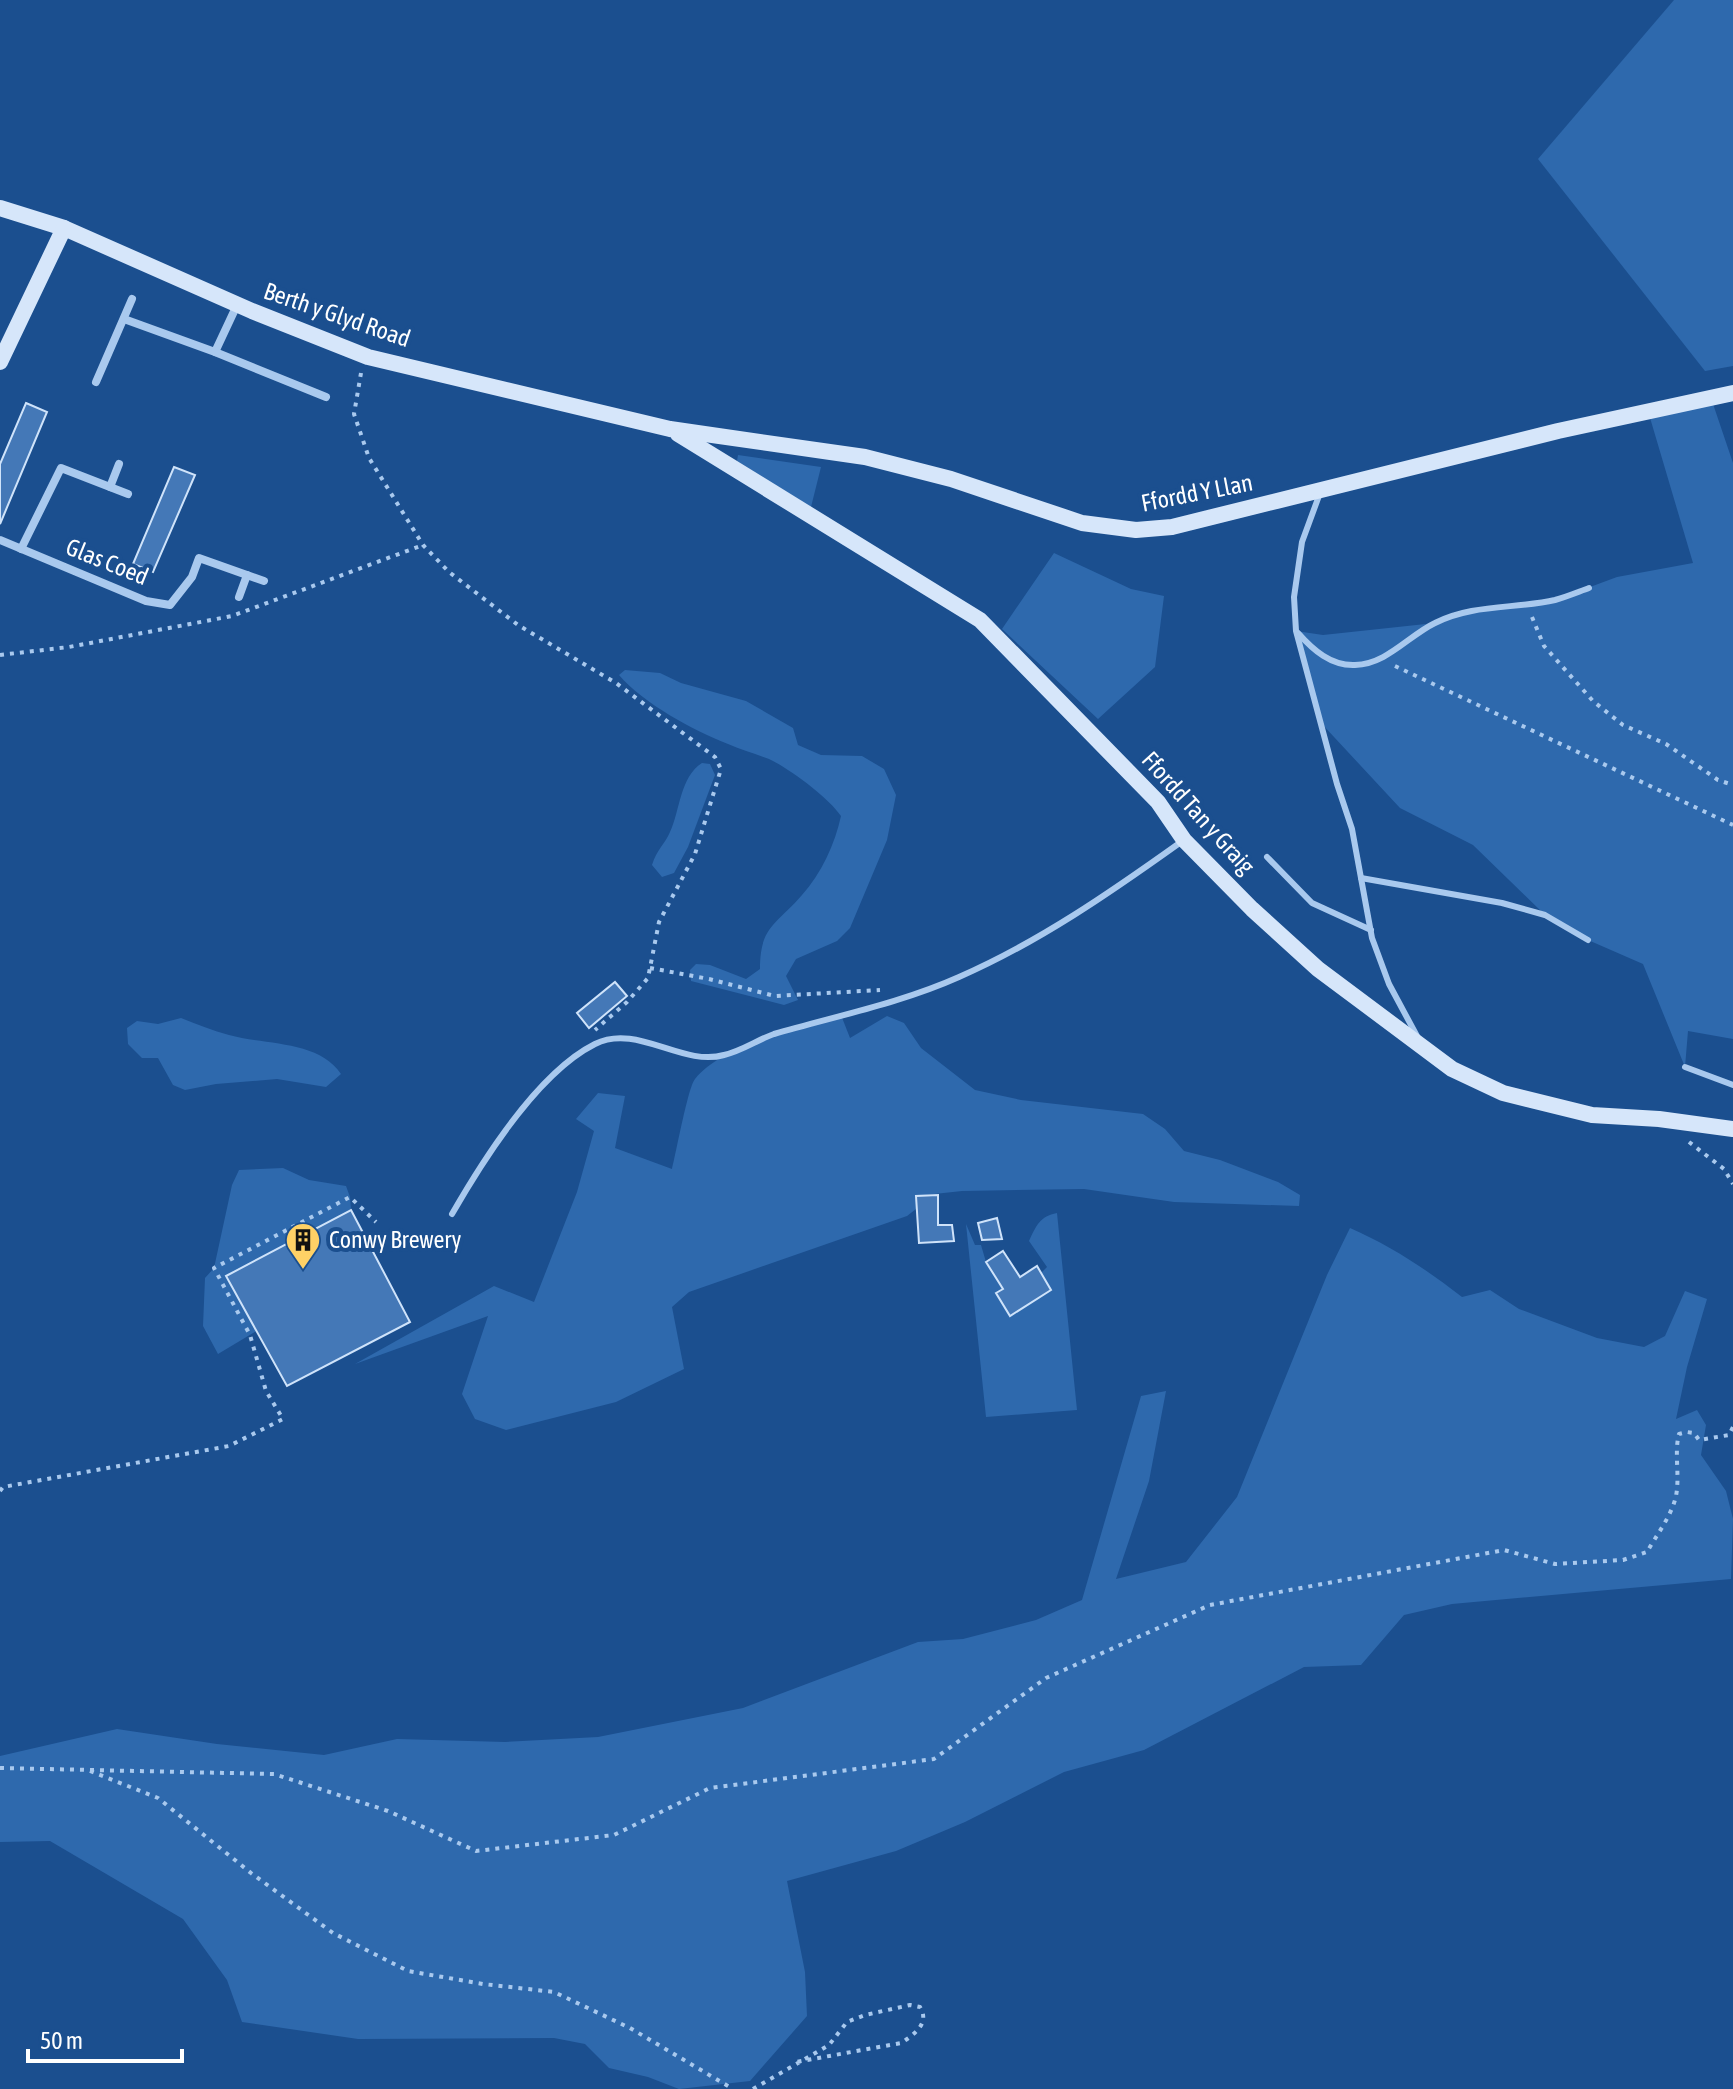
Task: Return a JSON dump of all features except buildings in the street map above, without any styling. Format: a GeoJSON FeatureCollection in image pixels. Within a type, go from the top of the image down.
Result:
{"type":"FeatureCollection","features":[{"type":"Feature","properties":{"kind":"street","name":"Berth y Glyd Road"},"geometry":{"type":"LineString","coordinates":[[0,208],[64,228],[237,305],[364,355],[670,429]]}},
{"type":"Feature","properties":{"kind":"street"},"geometry":{"type":"LineString","coordinates":[[0,362],[64,228]]}},
{"type":"Feature","properties":{"kind":"street"},"geometry":{"type":"LineString","coordinates":[[96,382],[132,299]]}},
{"type":"Feature","properties":{"kind":"street"},"geometry":{"type":"LineString","coordinates":[[215,352],[237,305]]}},
{"type":"Feature","properties":{"kind":"street"},"geometry":{"type":"LineString","coordinates":[[124,319],[326,397]]}},
{"type":"Feature","properties":{"kind":"street","name":"Ffordd Y Llan"},"geometry":{"type":"LineString","coordinates":[[670,429],[865,457],[951,479],[1082,523],[1136,530],[1172,527],[1558,431],[1733,393]]}},
{"type":"Feature","properties":{"kind":"street","name":"Ffordd Tan y Graig"},"geometry":{"type":"LineString","coordinates":[[670,429],[980,620],[1158,802],[1184,840],[1252,909],[1318,969],[1452,1069],[1503,1093],[1592,1115],[1659,1119],[1733,1129]]}},
{"type":"Feature","properties":{"kind":"street"},"geometry":{"type":"LineString","coordinates":[[110,487],[119,464]]}},
{"type":"Feature","properties":{"kind":"street"},"geometry":{"type":"LineString","coordinates":[[21,549],[61,468],[128,494]]}},
{"type":"Feature","properties":{"kind":"street","name":"Glas Coed"},"geometry":{"type":"LineString","coordinates":[[0,540],[146,601],[170,605],[192,577],[199,558],[264,581]]}},
{"type":"Feature","properties":{"kind":"street"},"geometry":{"type":"LineString","coordinates":[[239,597],[247,575]]}},
{"type":"Feature","properties":{"kind":"lane"},"geometry":{"type":"LineString","coordinates":[[1321,490],[1302,542],[1294,597],[1296,631],[1352,829],[1371,930],[1389,984],[1423,1048]]}},
{"type":"Feature","properties":{"kind":"lane"},"geometry":{"type":"LineString","coordinates":[[1296,631],[1312,648],[1332,661],[1355,665],[1380,658],[1435,623],[1462,612],[1555,600],[1589,588]]}},
{"type":"Feature","properties":{"kind":"lane"},"geometry":{"type":"LineString","coordinates":[[452,1214],[471,1180],[531,1097],[597,1043],[615,1038],[633,1039],[707,1058],[726,1055],[769,1036],[960,977],[1045,933],[1118,888],[1184,840]]}},
{"type":"Feature","properties":{"kind":"lane"},"geometry":{"type":"LineString","coordinates":[[1267,857],[1312,903],[1371,930]]}},
{"type":"Feature","properties":{"kind":"lane"},"geometry":{"type":"LineString","coordinates":[[1361,878],[1502,903],[1545,915],[1588,940]]}},
{"type":"Feature","properties":{"kind":"lane"},"geometry":{"type":"LineString","coordinates":[[1685,1067],[1733,1085]]}},
{"type":"Feature","properties":{"kind":"path"},"geometry":{"type":"LineString","coordinates":[[364,355],[354,414],[369,458],[423,545],[449,572],[518,625],[616,683],[715,757],[721,769],[695,854],[659,922],[648,978],[627,1002],[588,1035]]}},
{"type":"Feature","properties":{"kind":"path"},"geometry":{"type":"LineString","coordinates":[[0,655],[69,647],[232,616],[423,545]]}},
{"type":"Feature","properties":{"kind":"path"},"geometry":{"type":"LineString","coordinates":[[1526,604],[1544,646],[1593,701],[1623,725],[1666,744],[1718,780],[1733,785]]}},
{"type":"Feature","properties":{"kind":"path"},"geometry":{"type":"LineString","coordinates":[[1380,658],[1733,825]]}},
{"type":"Feature","properties":{"kind":"path"},"geometry":{"type":"LineString","coordinates":[[650,968],[775,996],[879,990],[883,1003]]}},
{"type":"Feature","properties":{"kind":"path"},"geometry":{"type":"LineString","coordinates":[[1659,1119],[1724,1169],[1733,1184]]}},
{"type":"Feature","properties":{"kind":"path"},"geometry":{"type":"LineString","coordinates":[[0,1491],[3,1487],[229,1446],[283,1419],[266,1391],[250,1335],[214,1268],[350,1197],[376,1222]]}},
{"type":"Feature","properties":{"kind":"path"},"geometry":{"type":"LineString","coordinates":[[0,1768],[274,1774],[388,1811],[476,1851],[614,1835],[710,1788],[934,1759],[1046,1678],[1210,1605],[1504,1550],[1555,1564],[1623,1560],[1647,1552],[1675,1500],[1679,1434],[1694,1433],[1699,1440],[1729,1435],[1733,1427]]}},
{"type":"Feature","properties":{"kind":"path"},"geometry":{"type":"LineString","coordinates":[[88,1770],[158,1798],[251,1873],[333,1933],[408,1971],[554,1992],[630,2028],[733,2089]]}},
{"type":"Feature","properties":{"kind":"path"},"geometry":{"type":"LineString","coordinates":[[753,2089],[796,2062],[829,2045],[847,2022],[910,2005],[920,2007],[924,2013],[923,2024],[901,2043],[796,2062]]}},
{"type":"Feature","properties":{"kind":"shaded area"},"geometry":{"type":"Polygon","coordinates":[[[1674,0],[1733,0],[1733,366],[1705,371],[1538,159],[1674,0]]]}},
{"type":"Feature","properties":{"kind":"shaded area"},"geometry":{"type":"Polygon","coordinates":[[[1711,398],[1733,463],[1733,1039],[1688,1031],[1685,1067],[1643,964],[1588,940],[1545,915],[1473,845],[1400,808],[1321,723],[1296,631],[1323,635],[1435,623],[1462,612],[1555,600],[1617,577],[1693,563],[1648,411],[1711,398]]]}},
{"type":"Feature","properties":{"kind":"shaded area"},"geometry":{"type":"Polygon","coordinates":[[[738,455],[821,467],[811,507],[737,461],[738,455]]]}},
{"type":"Feature","properties":{"kind":"shaded area"},"geometry":{"type":"Polygon","coordinates":[[[1054,553],[1131,589],[1164,596],[1155,667],[1098,719],[1002,629],[1054,553]]]}},
{"type":"Feature","properties":{"kind":"shaded area"},"geometry":{"type":"Polygon","coordinates":[[[625,670],[660,673],[681,683],[746,701],[793,728],[798,745],[821,755],[862,756],[884,769],[896,795],[887,840],[850,928],[837,941],[796,959],[786,976],[798,1000],[784,1005],[691,981],[690,970],[696,964],[710,965],[746,979],[760,969],[766,935],[815,878],[831,848],[841,816],[818,792],[778,764],[700,731],[655,706],[619,675],[625,670]]]}},
{"type":"Feature","properties":{"kind":"shaded area"},"geometry":{"type":"Polygon","coordinates":[[[702,763],[710,764],[715,775],[688,847],[674,873],[662,877],[652,865],[670,832],[685,785],[702,763]]]}},
{"type":"Feature","properties":{"kind":"shaded area"},"geometry":{"type":"Polygon","coordinates":[[[841,1015],[850,1038],[887,1016],[904,1023],[921,1048],[975,1090],[1021,1100],[1143,1114],[1165,1129],[1184,1151],[1220,1160],[1278,1182],[1300,1195],[1299,1206],[1174,1202],[1084,1189],[962,1191],[916,1196],[916,1209],[907,1216],[689,1292],[672,1307],[684,1369],[616,1402],[506,1430],[475,1419],[462,1394],[488,1316],[355,1364],[494,1286],[534,1302],[577,1192],[594,1131],[576,1119],[598,1093],[625,1096],[615,1148],[672,1169],[692,1085],[707,1067],[742,1047],[841,1015]]]}},
{"type":"Feature","properties":{"kind":"shaded area"},"geometry":{"type":"Polygon","coordinates":[[[181,1018],[229,1035],[305,1049],[331,1063],[341,1074],[326,1087],[277,1079],[185,1090],[173,1085],[158,1058],[142,1058],[128,1044],[127,1028],[137,1021],[158,1024],[181,1018]]]}},
{"type":"Feature","properties":{"kind":"shaded area"},"geometry":{"type":"Polygon","coordinates":[[[283,1168],[309,1180],[346,1186],[351,1210],[226,1276],[258,1330],[218,1354],[203,1326],[205,1278],[214,1268],[232,1185],[239,1170],[283,1168]]]}},
{"type":"Feature","properties":{"kind":"shaded area"},"geometry":{"type":"Polygon","coordinates":[[[1057,1213],[1077,1410],[986,1417],[966,1224],[975,1245],[981,1245],[986,1262],[1003,1289],[996,1294],[1010,1316],[1051,1290],[1041,1273],[1047,1267],[1029,1241],[1043,1219],[1057,1213]]]}},
{"type":"Feature","properties":{"kind":"shaded area"},"geometry":{"type":"Polygon","coordinates":[[[1350,1228],[1408,1259],[1462,1297],[1490,1290],[1519,1309],[1597,1338],[1644,1347],[1665,1336],[1685,1291],[1707,1299],[1676,1419],[1697,1410],[1706,1425],[1701,1455],[1726,1491],[1733,1519],[1731,1579],[1452,1604],[1404,1615],[1361,1665],[1304,1667],[1144,1750],[1064,1772],[965,1822],[896,1851],[787,1881],[805,1972],[807,2016],[750,2081],[679,2089],[648,2077],[609,2068],[585,2044],[554,2038],[358,2039],[242,2022],[227,1980],[183,1919],[50,1841],[0,1842],[0,1756],[117,1729],[217,1744],[324,1755],[397,1739],[505,1742],[598,1737],[743,1708],[918,1642],[963,1639],[1036,1620],[1082,1600],[1141,1396],[1166,1391],[1149,1481],[1116,1579],[1186,1562],[1237,1497],[1327,1275],[1350,1228]]]}},
{"type":"Feature","properties":{"kind":"place","name":"Conwy Brewery"},"geometry":{"type":"Point","coordinates":[303,1271]}}]}
